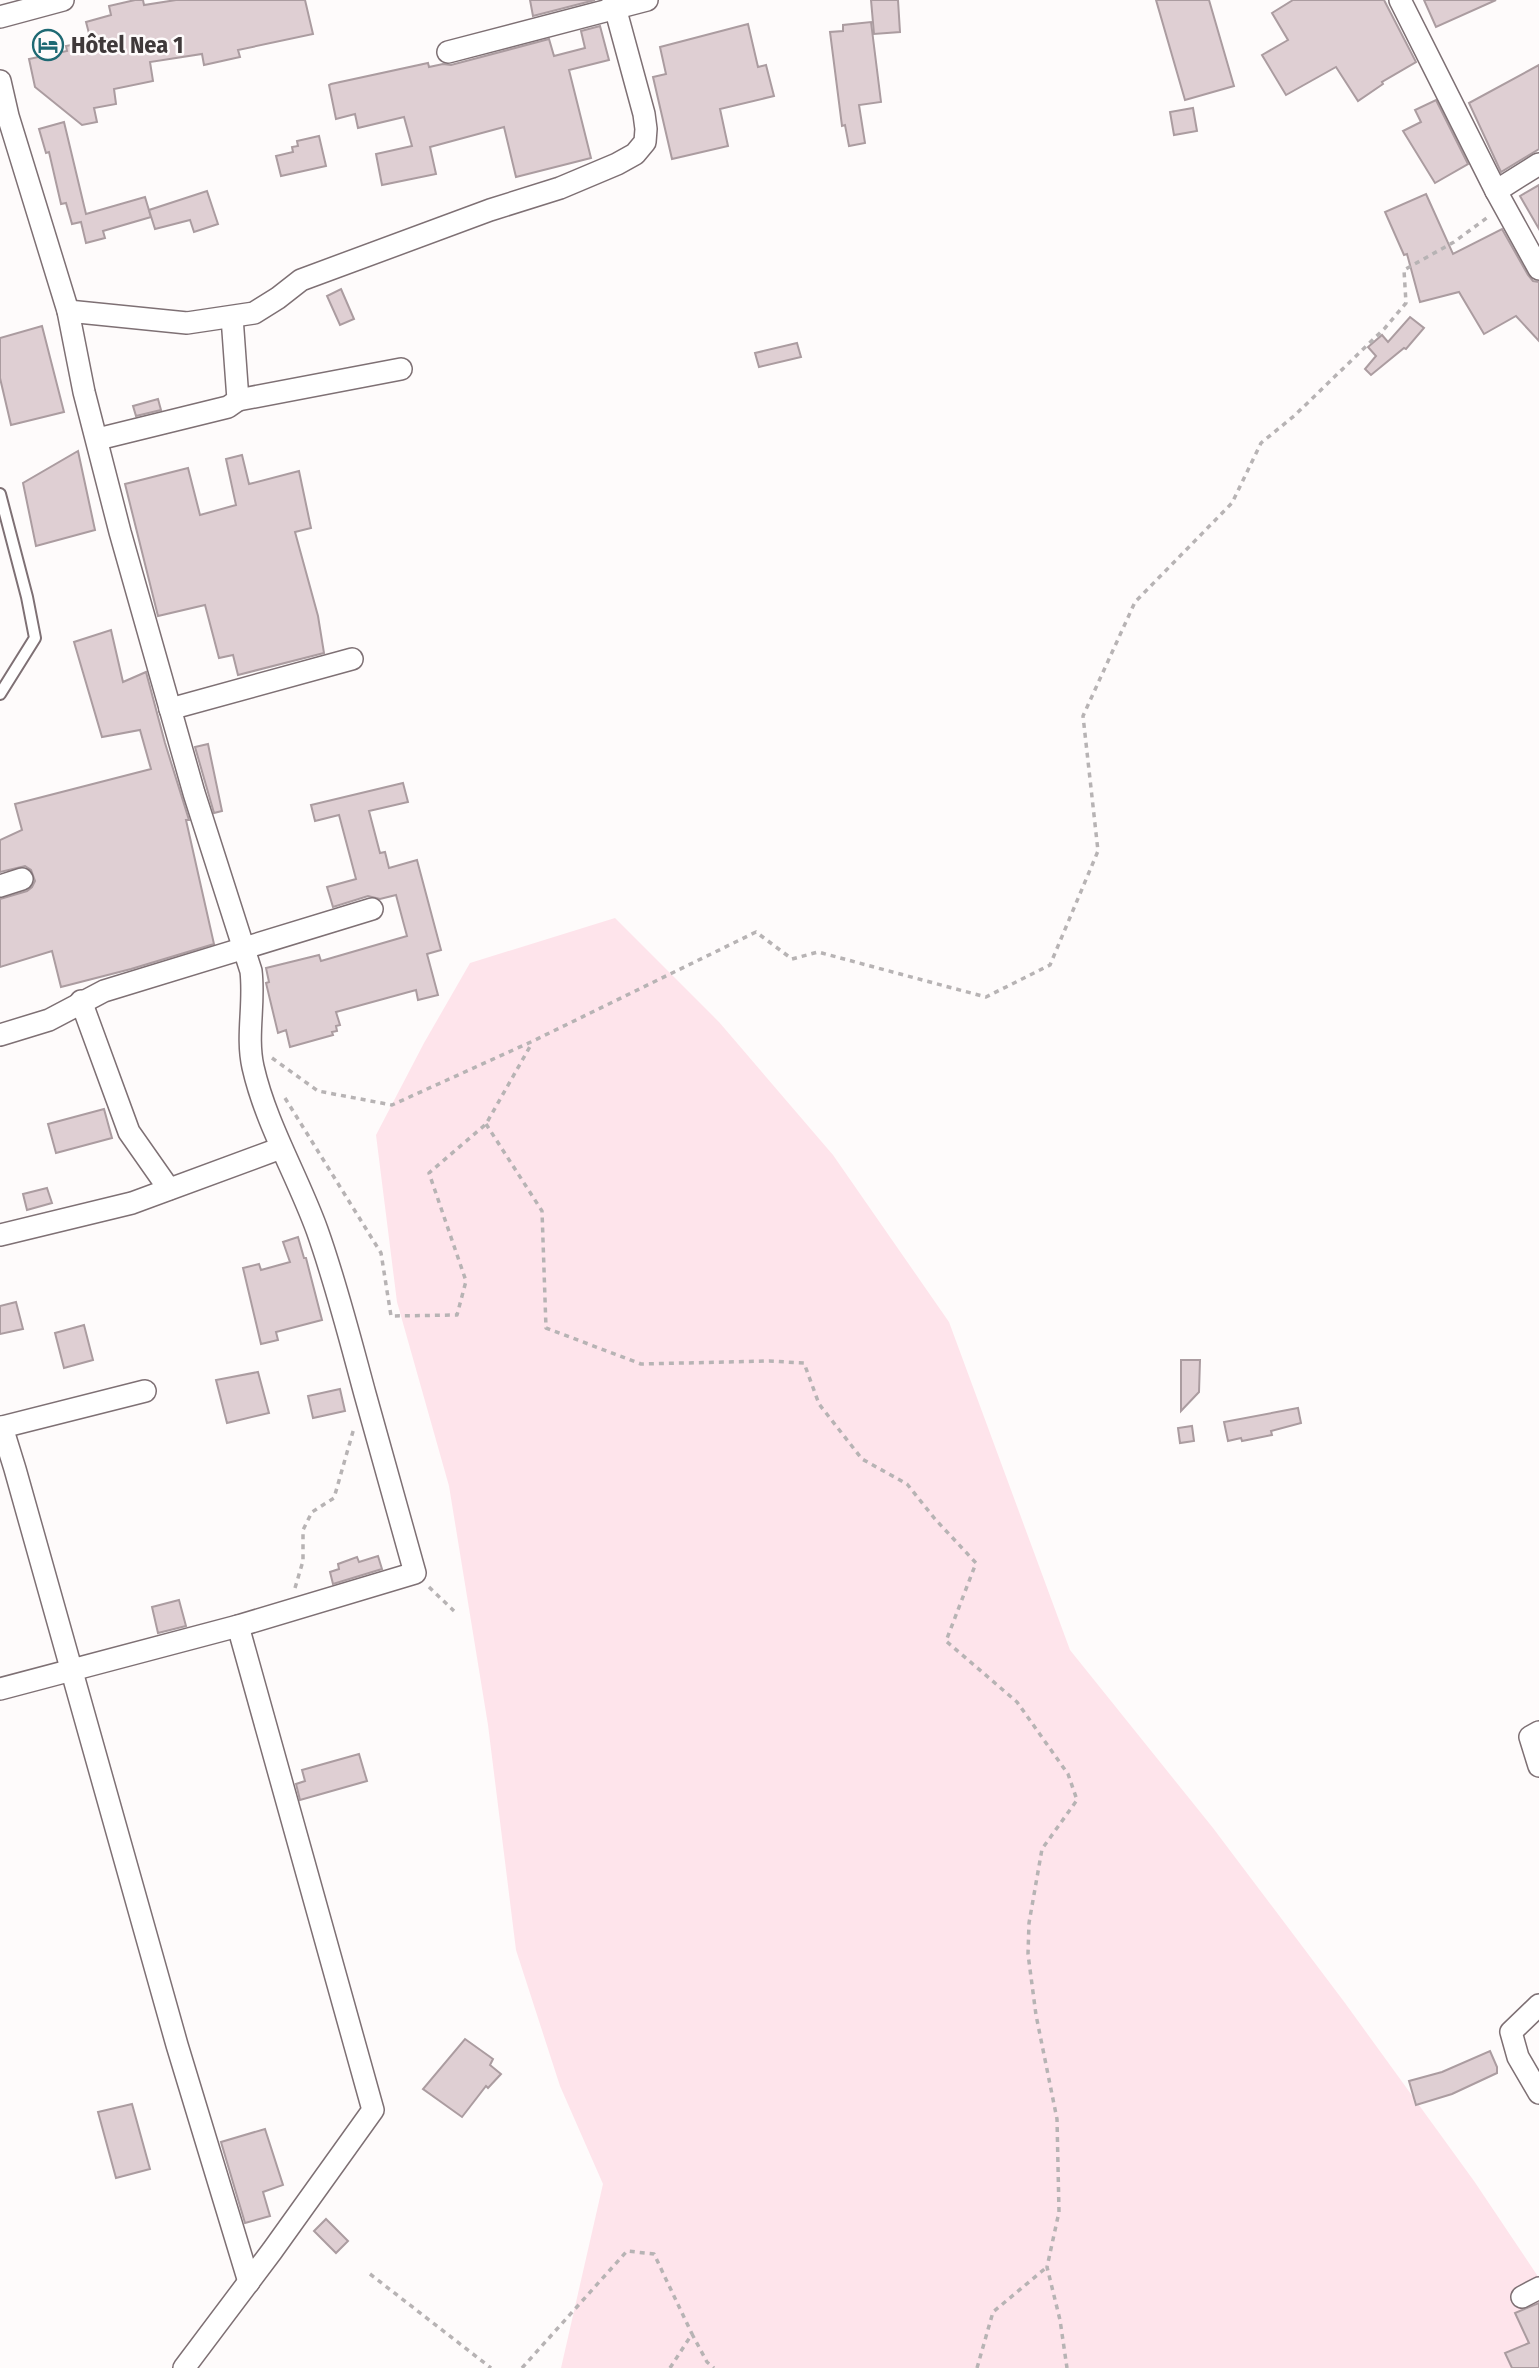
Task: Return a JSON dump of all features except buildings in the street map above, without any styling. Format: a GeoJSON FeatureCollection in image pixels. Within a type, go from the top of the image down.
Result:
{"type":"FeatureCollection","features":[{"type":"Feature","properties":{"kind":"street"},"geometry":{"type":"LineString","coordinates":[[0,17],[63,0]]}},
{"type":"Feature","properties":{"kind":"street"},"geometry":{"type":"LineString","coordinates":[[448,52],[614,4],[647,0]]}},
{"type":"Feature","properties":{"kind":"street"},"geometry":{"type":"LineString","coordinates":[[1400,0],[1539,269]]}},
{"type":"Feature","properties":{"kind":"street"},"geometry":{"type":"LineString","coordinates":[[68,311],[187,323],[254,313],[301,280],[490,210],[560,188],[635,155],[645,142],[646,129],[614,4]]}},
{"type":"Feature","properties":{"kind":"street"},"geometry":{"type":"LineString","coordinates":[[0,81],[8,116],[68,311],[85,393],[120,532],[194,793],[251,971],[254,994],[250,1043],[260,1092],[268,1118],[317,1231],[415,1573],[237,1626],[0,1689]]}},
{"type":"Feature","properties":{"kind":"street"},"geometry":{"type":"LineString","coordinates":[[1500,198],[1539,164]]}},
{"type":"Feature","properties":{"kind":"street"},"geometry":{"type":"LineString","coordinates":[[232,317],[238,400]]}},
{"type":"Feature","properties":{"kind":"street"},"geometry":{"type":"LineString","coordinates":[[98,439],[228,407],[238,400],[401,369]]}},
{"type":"Feature","properties":{"kind":"street"},"geometry":{"type":"LineString","coordinates":[[170,709],[352,659]]}},
{"type":"Feature","properties":{"kind":"street"},"geometry":{"type":"LineString","coordinates":[[0,886],[22,879]]}},
{"type":"Feature","properties":{"kind":"street"},"geometry":{"type":"LineString","coordinates":[[0,1035],[42,1023],[104,991],[372,909]]}},
{"type":"Feature","properties":{"kind":"street"},"geometry":{"type":"LineString","coordinates":[[82,1001],[129,1132],[169,1189]]}},
{"type":"Feature","properties":{"kind":"street"},"geometry":{"type":"LineString","coordinates":[[0,1235],[132,1203],[281,1148]]}},
{"type":"Feature","properties":{"kind":"street"},"geometry":{"type":"LineString","coordinates":[[145,1391],[1,1427],[73,1670],[177,2045],[249,2282]]}},
{"type":"Feature","properties":{"kind":"street"},"geometry":{"type":"LineString","coordinates":[[196,2364],[249,2282],[373,2110],[237,1626]]}},
{"type":"Feature","properties":{"kind":"street"},"geometry":{"type":"LineString","coordinates":[[1539,1732],[1530,1737],[1539,1766]]}},
{"type":"Feature","properties":{"kind":"street"},"geometry":{"type":"LineString","coordinates":[[1539,2006],[1511,2032],[1518,2057],[1539,2093]]}},
{"type":"Feature","properties":{"kind":"lane"},"geometry":{"type":"LineString","coordinates":[[0,494],[35,638],[0,694]]}},
{"type":"Feature","properties":{"kind":"path"},"geometry":{"type":"LineString","coordinates":[[250,1043],[318,1091],[392,1105],[533,1041],[755,932],[792,959],[818,952],[986,997],[1050,965],[1098,850],[1083,716],[1135,602],[1232,503],[1261,443],[1294,416],[1385,328],[1406,303],[1404,270],[1454,242],[1500,198]]}},
{"type":"Feature","properties":{"kind":"path"},"geometry":{"type":"LineString","coordinates":[[279,1090],[381,1253],[391,1316],[457,1315],[466,1280],[429,1172],[486,1124],[533,1041]]}},
{"type":"Feature","properties":{"kind":"path"},"geometry":{"type":"LineString","coordinates":[[486,1124],[542,1211],[546,1328],[642,1364],[769,1361],[804,1363],[819,1404],[862,1459],[907,1484],[976,1563],[946,1641],[1017,1702],[1068,1774],[1077,1800],[1042,1849],[1029,1923],[1028,1954],[1036,2015],[1057,2119],[1059,2211],[1047,2267],[1068,2368]]}},
{"type":"Feature","properties":{"kind":"path"},"geometry":{"type":"LineString","coordinates":[[294,1592],[303,1560],[303,1530],[312,1512],[334,1498],[365,1393]]}},
{"type":"Feature","properties":{"kind":"path"},"geometry":{"type":"LineString","coordinates":[[415,1573],[454,1611]]}},
{"type":"Feature","properties":{"kind":"path"},"geometry":{"type":"LineString","coordinates":[[522,2368],[628,2251],[654,2254],[706,2362],[714,2368]]}},
{"type":"Feature","properties":{"kind":"path"},"geometry":{"type":"LineString","coordinates":[[977,2368],[993,2312],[1047,2267]]}},
{"type":"Feature","properties":{"kind":"path"},"geometry":{"type":"LineString","coordinates":[[370,2274],[491,2368]]}},
{"type":"Feature","properties":{"kind":"path"},"geometry":{"type":"LineString","coordinates":[[670,2368],[692,2334]]}},
{"type":"Feature","properties":{"kind":"shaded area"},"geometry":{"type":"Polygon","coordinates":[[[615,918],[719,1022],[833,1155],[949,1322],[1070,1650],[1213,1828],[1345,2003],[1474,2181],[1539,2278],[1539,2368],[561,2368],[603,2184],[560,2086],[516,1950],[488,1725],[449,1486],[397,1302],[376,1135],[470,963],[615,918]]]}},
{"type":"Feature","properties":{"kind":"place","name":"Hôtel Nea 1"},"geometry":{"type":"Point","coordinates":[48,45]}}]}
